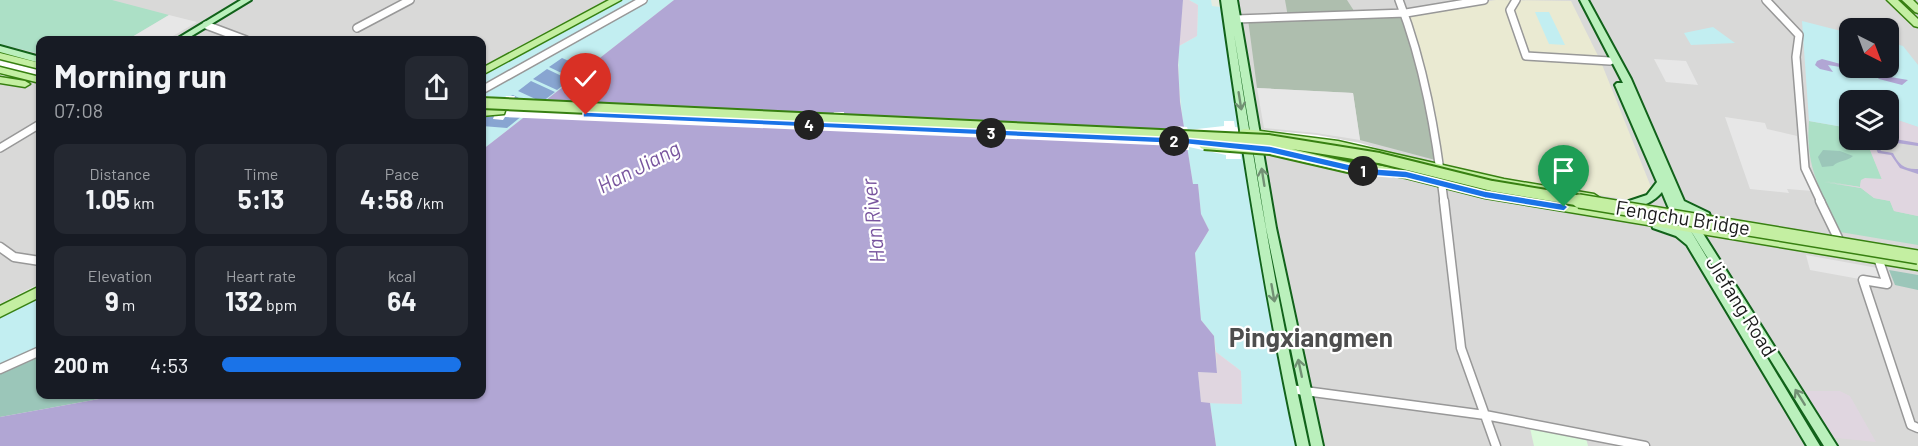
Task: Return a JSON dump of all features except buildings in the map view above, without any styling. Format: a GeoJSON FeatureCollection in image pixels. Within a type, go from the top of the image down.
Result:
{"type":"FeatureCollection","features":[{"type":"Feature","properties":{"kind":"main road"},"geometry":{"type":"LineString","coordinates":[[186,36],[247,0]]}},
{"type":"Feature","properties":{"kind":"main road"},"geometry":{"type":"LineString","coordinates":[[486,64],[604,0]]}},
{"type":"Feature","properties":{"kind":"main road"},"geometry":{"type":"LineString","coordinates":[[486,70],[616,0]]}},
{"type":"Feature","properties":{"kind":"main road"},"geometry":{"type":"LineString","coordinates":[[1225,0],[1253,150],[1290,389],[1303,446]]}},
{"type":"Feature","properties":{"kind":"main road"},"geometry":{"type":"LineString","coordinates":[[1233,0],[1250,133]]}},
{"type":"Feature","properties":{"kind":"main road","name":"Jiefang Road"},"geometry":{"type":"LineString","coordinates":[[1578,0],[1610,61],[1662,183],[1679,209]]}},
{"type":"Feature","properties":{"kind":"main road","name":"Jiefang Road"},"geometry":{"type":"LineString","coordinates":[[1584,0],[1626,79],[1688,228],[1831,446]]}},
{"type":"Feature","properties":{"kind":"main road"},"geometry":{"type":"LineString","coordinates":[[1892,0],[1918,24]]}},
{"type":"Feature","properties":{"kind":"main road"},"geometry":{"type":"LineString","coordinates":[[1907,0],[1918,10]]}},
{"type":"Feature","properties":{"kind":"main road"},"geometry":{"type":"LineString","coordinates":[[0,49],[36,59]]}},
{"type":"Feature","properties":{"kind":"main road"},"geometry":{"type":"LineString","coordinates":[[0,56],[36,65]]}},
{"type":"Feature","properties":{"kind":"main road"},"geometry":{"type":"LineString","coordinates":[[0,65],[36,73]]}},
{"type":"Feature","properties":{"kind":"main road"},"geometry":{"type":"LineString","coordinates":[[0,70],[36,79]]}},
{"type":"Feature","properties":{"kind":"main road"},"geometry":{"type":"LineString","coordinates":[[0,80],[36,86]]}},
{"type":"Feature","properties":{"kind":"main road","name":"Fengchu Bridge"},"geometry":{"type":"LineString","coordinates":[[486,103],[502,108]]}},
{"type":"Feature","properties":{"kind":"main road","name":"Fengchu Bridge"},"geometry":{"type":"LineString","coordinates":[[486,110],[502,108],[1268,140],[1332,149],[1492,186],[1918,254]]}},
{"type":"Feature","properties":{"kind":"main road"},"geometry":{"type":"LineString","coordinates":[[1250,133],[1303,138],[1405,159],[1493,181],[1633,204],[1679,209],[1705,216],[1918,254]]}},
{"type":"Feature","properties":{"kind":"main road"},"geometry":{"type":"LineString","coordinates":[[1184,138],[1269,135],[1369,148],[1405,159]]}},
{"type":"Feature","properties":{"kind":"main road"},"geometry":{"type":"LineString","coordinates":[[1184,138],[1270,149],[1365,171],[1406,174]]}},
{"type":"Feature","properties":{"kind":"main road","name":"Fengchu Bridge"},"geometry":{"type":"LineString","coordinates":[[1184,138],[1331,154],[1492,191],[1918,263]]}},
{"type":"Feature","properties":{"kind":"main road"},"geometry":{"type":"LineString","coordinates":[[1253,150],[1406,174],[1485,194],[1737,236],[1918,263]]}},
{"type":"Feature","properties":{"kind":"main road"},"geometry":{"type":"LineString","coordinates":[[1253,150],[1272,228],[1317,446]]}},
{"type":"Feature","properties":{"kind":"main road"},"geometry":{"type":"LineString","coordinates":[[1633,204],[1650,200],[1657,195],[1662,183]]}},
{"type":"Feature","properties":{"kind":"main road"},"geometry":{"type":"LineString","coordinates":[[1642,220],[1680,233],[1700,247],[1706,238],[1713,235],[1737,236]]}},
{"type":"Feature","properties":{"kind":"main road","name":"Jiefang Road"},"geometry":{"type":"LineString","coordinates":[[1700,247],[1814,446]]}},
{"type":"Feature","properties":{"kind":"main road"},"geometry":{"type":"LineString","coordinates":[[0,305],[36,287]]}},
{"type":"Feature","properties":{"kind":"main road"},"geometry":{"type":"LineString","coordinates":[[0,312],[36,293]]}},
{"type":"Feature","properties":{"kind":"street"},"geometry":{"type":"LineString","coordinates":[[357,28],[410,0]]}},
{"type":"Feature","properties":{"kind":"street"},"geometry":{"type":"LineString","coordinates":[[486,88],[643,0]]}},
{"type":"Feature","properties":{"kind":"street"},"geometry":{"type":"LineString","coordinates":[[1400,0],[1414,39],[1440,167],[1461,348],[1496,446]]}},
{"type":"Feature","properties":{"kind":"street"},"geometry":{"type":"LineString","coordinates":[[1236,19],[1406,13],[1484,0]]}},
{"type":"Feature","properties":{"kind":"street"},"geometry":{"type":"LineString","coordinates":[[1516,0],[1510,10],[1526,56],[1610,61]]}},
{"type":"Feature","properties":{"kind":"street"},"geometry":{"type":"LineString","coordinates":[[1766,0],[1799,35],[1796,57],[1805,168],[1838,238]]}},
{"type":"Feature","properties":{"kind":"street"},"geometry":{"type":"LineString","coordinates":[[206,25],[235,36]]}},
{"type":"Feature","properties":{"kind":"street"},"geometry":{"type":"LineString","coordinates":[[0,148],[36,126]]}},
{"type":"Feature","properties":{"kind":"street"},"geometry":{"type":"LineString","coordinates":[[0,247],[14,257],[36,260]]}},
{"type":"Feature","properties":{"kind":"street"},"geometry":{"type":"LineString","coordinates":[[1878,258],[1887,284],[1863,280],[1911,425],[1918,428]]}},
{"type":"Feature","properties":{"kind":"street"},"geometry":{"type":"LineString","coordinates":[[0,369],[10,367],[36,353]]}},
{"type":"Feature","properties":{"kind":"street"},"geometry":{"type":"LineString","coordinates":[[1290,389],[1485,415],[1646,446]]}},
{"type":"Feature","properties":{"kind":"shaded area"},"geometry":{"type":"Polygon","coordinates":[[[0,0],[608,0],[486,67],[486,36],[36,36],[36,285],[0,304],[0,0]]]}},
{"type":"Feature","properties":{"kind":"shaded area"},"geometry":{"type":"Polygon","coordinates":[[[0,0],[112,0],[169,15],[134,36],[36,36],[36,53],[0,44],[0,0]]]}},
{"type":"Feature","properties":{"kind":"shaded area"},"geometry":{"type":"Polygon","coordinates":[[[619,0],[674,0],[486,147],[486,73],[619,0]]]}},
{"type":"Feature","properties":{"kind":"shaded area"},"geometry":{"type":"Polygon","coordinates":[[[1183,0],[1189,0],[1198,5],[1197,36],[1179,46],[1183,0]]]}},
{"type":"Feature","properties":{"kind":"shaded area"},"geometry":{"type":"Polygon","coordinates":[[[1189,0],[1211,0],[1212,6],[1220,7],[1220,0],[1229,0],[1237,78],[1305,446],[1216,446],[1210,403],[1242,404],[1241,371],[1216,352],[1214,336],[1201,320],[1195,253],[1209,230],[1201,214],[1198,184],[1193,184],[1182,116],[1178,64],[1179,46],[1197,36],[1198,5],[1189,0]]]}},
{"type":"Feature","properties":{"kind":"shaded area"},"geometry":{"type":"Polygon","coordinates":[[[1229,0],[1918,0],[1918,446],[1305,446],[1237,78],[1229,0]]]}},
{"type":"Feature","properties":{"kind":"shaded area"},"geometry":{"type":"Polygon","coordinates":[[[1285,0],[1347,0],[1356,14],[1406,13],[1439,161],[1360,140],[1353,93],[1257,88],[1248,19],[1288,17],[1285,0]]]}},
{"type":"Feature","properties":{"kind":"shaded area"},"geometry":{"type":"Polygon","coordinates":[[[1496,0],[1571,1],[1601,62],[1653,192],[1645,197],[1630,200],[1495,179],[1442,165],[1409,14],[1496,0]]]}},
{"type":"Feature","properties":{"kind":"shaded area"},"geometry":{"type":"Polygon","coordinates":[[[1535,12],[1549,12],[1565,45],[1549,44],[1535,12]]]}},
{"type":"Feature","properties":{"kind":"shaded area"},"geometry":{"type":"Polygon","coordinates":[[[169,15],[197,22],[173,36],[134,36],[169,15]]]}},
{"type":"Feature","properties":{"kind":"shaded area"},"geometry":{"type":"Polygon","coordinates":[[[1802,21],[1839,30],[1839,78],[1899,78],[1899,45],[1903,46],[1918,65],[1918,127],[1899,120],[1899,90],[1839,90],[1839,126],[1809,121],[1802,21]]]}},
{"type":"Feature","properties":{"kind":"shaded area"},"geometry":{"type":"Polygon","coordinates":[[[1713,27],[1735,43],[1691,45],[1684,33],[1713,27]]]}},
{"type":"Feature","properties":{"kind":"shaded area"},"geometry":{"type":"Polygon","coordinates":[[[562,58],[585,68],[572,78],[549,67],[562,58]]]}},
{"type":"Feature","properties":{"kind":"shaded area"},"geometry":{"type":"Polygon","coordinates":[[[1654,59],[1686,61],[1698,85],[1666,82],[1654,59]]]}},
{"type":"Feature","properties":{"kind":"shaded area"},"geometry":{"type":"Polygon","coordinates":[[[547,69],[570,80],[557,90],[533,79],[547,69]]]}},
{"type":"Feature","properties":{"kind":"shaded area"},"geometry":{"type":"Polygon","coordinates":[[[531,81],[555,92],[542,102],[518,91],[531,81]]]}},
{"type":"Feature","properties":{"kind":"shaded area"},"geometry":{"type":"Polygon","coordinates":[[[1257,88],[1353,93],[1360,140],[1264,128],[1257,88]]]}},
{"type":"Feature","properties":{"kind":"shaded area"},"geometry":{"type":"Polygon","coordinates":[[[513,95],[523,100],[520,103],[528,111],[507,128],[486,126],[486,107],[513,95]]]}},
{"type":"Feature","properties":{"kind":"shaded area"},"geometry":{"type":"Polygon","coordinates":[[[1725,117],[1765,123],[1767,129],[1797,136],[1800,166],[1812,191],[1787,189],[1789,193],[1750,189],[1725,117]]]}},
{"type":"Feature","properties":{"kind":"shaded area"},"geometry":{"type":"Polygon","coordinates":[[[1809,121],[1839,126],[1839,150],[1870,150],[1882,180],[1861,180],[1860,187],[1824,181],[1861,188],[1874,198],[1890,201],[1894,211],[1918,216],[1918,245],[1840,232],[1816,178],[1808,138],[1809,121]]]}},
{"type":"Feature","properties":{"kind":"shaded area"},"geometry":{"type":"Polygon","coordinates":[[[1899,121],[1918,127],[1918,143],[1899,140],[1899,121]]]}},
{"type":"Feature","properties":{"kind":"shaded area"},"geometry":{"type":"Polygon","coordinates":[[[1823,150],[1840,151],[1853,156],[1833,166],[1822,167],[1818,157],[1823,150]]]}},
{"type":"Feature","properties":{"kind":"shaded area"},"geometry":{"type":"Polygon","coordinates":[[[1870,150],[1891,155],[1904,170],[1918,174],[1918,216],[1894,211],[1890,201],[1874,198],[1861,188],[1823,182],[1860,187],[1861,180],[1865,178],[1882,179],[1870,150]]]}},
{"type":"Feature","properties":{"kind":"shaded area"},"geometry":{"type":"Polygon","coordinates":[[[1806,255],[1883,269],[1887,284],[1810,270],[1806,255]]]}},
{"type":"Feature","properties":{"kind":"shaded area"},"geometry":{"type":"Polygon","coordinates":[[[1889,270],[1918,275],[1918,290],[1895,285],[1889,270]]]}},
{"type":"Feature","properties":{"kind":"shaded area"},"geometry":{"type":"Polygon","coordinates":[[[36,297],[36,353],[0,369],[0,316],[36,297]]]}},
{"type":"Feature","properties":{"kind":"shaded area"},"geometry":{"type":"Polygon","coordinates":[[[1216,352],[1241,371],[1242,404],[1201,403],[1198,372],[1217,373],[1216,352]]]}},
{"type":"Feature","properties":{"kind":"shaded area"},"geometry":{"type":"Polygon","coordinates":[[[36,353],[36,399],[99,399],[0,417],[0,369],[36,353]]]}},
{"type":"Feature","properties":{"kind":"shaded area"},"geometry":{"type":"Polygon","coordinates":[[[1796,391],[1840,391],[1850,396],[1876,442],[1826,437],[1796,391]]]}},
{"type":"Feature","properties":{"kind":"shaded area"},"geometry":{"type":"Polygon","coordinates":[[[1530,428],[1586,438],[1588,446],[1534,446],[1530,428]]]}},
{"type":"Feature","properties":{"kind":"water"},"geometry":{"type":"Polygon","coordinates":[[[674,0],[1183,0],[1178,65],[1180,102],[1193,184],[1198,184],[1201,214],[1209,230],[1195,253],[1201,320],[1214,336],[1217,373],[1198,372],[1201,402],[1210,403],[1216,446],[0,446],[0,417],[99,399],[486,399],[486,147],[674,0]]]}},
{"type":"Feature","properties":{"kind":"water"},"geometry":{"type":"Polygon","coordinates":[[[1822,59],[1839,64],[1839,67],[1828,65],[1833,72],[1820,69],[1815,65],[1822,59]]]}},
{"type":"Feature","properties":{"kind":"water"},"geometry":{"type":"Polygon","coordinates":[[[1896,78],[1908,80],[1902,85],[1879,79],[1896,78]]]}},
{"type":"Feature","properties":{"kind":"water"},"geometry":{"type":"Polygon","coordinates":[[[1899,140],[1918,143],[1918,146],[1899,143],[1899,140]]]}},
{"type":"Feature","properties":{"kind":"water"},"geometry":{"type":"Polygon","coordinates":[[[1877,150],[1893,153],[1902,166],[1918,169],[1918,174],[1900,168],[1891,155],[1878,153],[1877,150]]]}},
{"type":"Feature","properties":{"kind":"pier"},"geometry":{"type":"Polygon","coordinates":[[[0,61],[36,69],[36,82],[0,75],[0,61]]]}},
{"type":"Feature","properties":{"kind":"pier"},"geometry":{"type":"Polygon","coordinates":[[[486,96],[504,99],[506,96],[515,96],[514,99],[833,114],[844,112],[844,115],[1174,130],[1175,126],[1187,127],[1188,130],[1224,126],[1224,121],[1234,121],[1235,127],[1317,135],[1360,143],[1405,157],[1410,164],[1918,264],[1403,176],[1344,171],[1270,153],[1240,151],[1241,159],[1226,159],[1226,155],[1189,147],[1189,150],[1177,150],[1176,146],[505,117],[503,120],[493,119],[494,116],[486,117],[486,96]]]}},
{"type":"Feature","properties":{"kind":"district","name":"Pingxiangmen"},"geometry":{"type":"Point","coordinates":[1311,336]}},
{"type":"Feature","properties":{"kind":"route"},"geometry":{"type":"LineString","coordinates":[[586,115],[1185,141],[1228,147],[1270,149],[1365,171],[1406,174],[1485,194],[1564,207]]}},
{"type":"Feature","properties":{"kind":"water label","name":"Han Jiang"},"geometry":{"type":"Point","coordinates":[638,166]}},
{"type":"Feature","properties":{"kind":"water label","name":"Han River"},"geometry":{"type":"Point","coordinates":[872,221]}}]}
